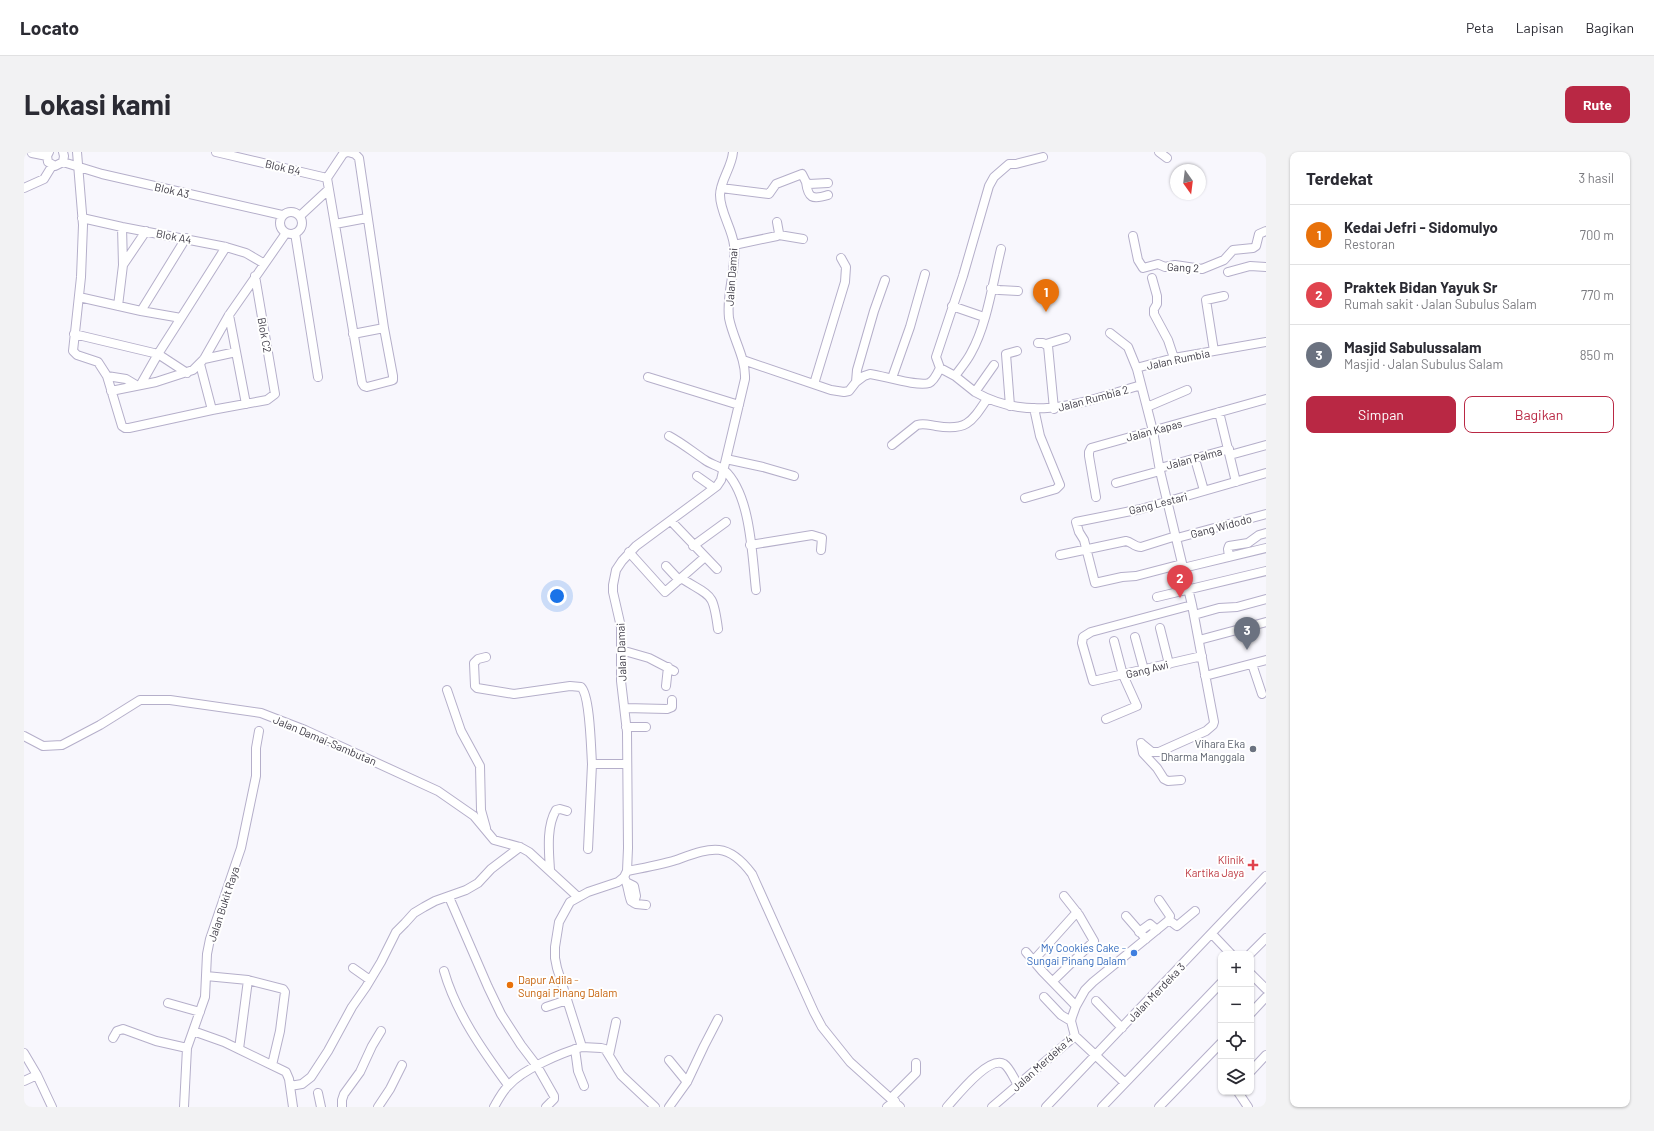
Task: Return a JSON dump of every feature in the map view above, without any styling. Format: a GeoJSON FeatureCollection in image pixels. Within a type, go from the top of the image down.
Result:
{"type":"FeatureCollection","features":[{"type":"Feature","properties":{"kind":"street"},"geometry":{"type":"LineString","coordinates":[[32,153],[48,154],[48,162],[52,166],[58,166],[63,162],[63,152]]}},
{"type":"Feature","properties":{"kind":"street"},"geometry":{"type":"LineString","coordinates":[[77,152],[82,218],[79,297],[74,334],[74,353],[98,362],[107,376],[122,426],[125,428],[246,404],[229,315]]}},
{"type":"Feature","properties":{"kind":"street","name":"Blok B4"},"geometry":{"type":"LineString","coordinates":[[216,152],[327,178]]}},
{"type":"Feature","properties":{"kind":"street"},"geometry":{"type":"LineString","coordinates":[[348,152],[355,154],[359,158],[384,328],[393,378],[390,381],[367,386],[362,385],[327,178],[342,154],[348,152]]}},
{"type":"Feature","properties":{"kind":"street","name":"Jalan Damai"},"geometry":{"type":"LineString","coordinates":[[646,906],[631,901],[628,893],[626,877],[628,853],[626,727],[622,680],[621,627],[615,602],[613,585],[616,570],[629,552],[714,488],[721,480],[745,379],[743,360],[729,318],[729,288],[734,245],[720,198],[721,188],[730,167],[734,152]]}},
{"type":"Feature","properties":{"kind":"street"},"geometry":{"type":"LineString","coordinates":[[1159,152],[1167,158]]}},
{"type":"Feature","properties":{"kind":"street"},"geometry":{"type":"LineString","coordinates":[[743,360],[830,390],[844,392],[849,391],[856,382],[864,376],[870,374],[929,383],[932,381],[940,368],[936,357],[963,276],[988,186],[994,177],[1009,164],[1016,164],[1043,157]]}},
{"type":"Feature","properties":{"kind":"street","name":"Blok A3"},"geometry":{"type":"LineString","coordinates":[[63,162],[102,174],[282,216]]}},
{"type":"Feature","properties":{"kind":"street"},"geometry":{"type":"LineString","coordinates":[[24,188],[44,179],[52,166]]}},
{"type":"Feature","properties":{"kind":"street"},"geometry":{"type":"LineString","coordinates":[[721,188],[766,194],[771,192],[776,184],[799,174],[803,175],[810,196],[813,198],[819,198],[828,195]]}},
{"type":"Feature","properties":{"kind":"street"},"geometry":{"type":"LineString","coordinates":[[806,182],[809,184],[828,183]]}},
{"type":"Feature","properties":{"kind":"street"},"geometry":{"type":"LineString","coordinates":[[300,216],[328,190]]}},
{"type":"Feature","properties":{"kind":"street"},"geometry":{"type":"LineString","coordinates":[[288,212],[294,212],[300,216],[302,222],[300,229],[295,233],[286,233],[281,228],[279,222],[282,216],[288,212]]}},
{"type":"Feature","properties":{"kind":"street","name":"Blok A4"},"geometry":{"type":"LineString","coordinates":[[82,218],[226,247],[246,253],[263,263]]}},
{"type":"Feature","properties":{"kind":"street"},"geometry":{"type":"LineString","coordinates":[[335,224],[368,218]]}},
{"type":"Feature","properties":{"kind":"street"},"geometry":{"type":"LineString","coordinates":[[777,222],[779,235]]}},
{"type":"Feature","properties":{"kind":"street"},"geometry":{"type":"LineString","coordinates":[[118,306],[123,265],[122,227]]}},
{"type":"Feature","properties":{"kind":"street"},"geometry":{"type":"LineString","coordinates":[[123,265],[146,231]]}},
{"type":"Feature","properties":{"kind":"street","name":"Gang 2"},"geometry":{"type":"LineString","coordinates":[[1133,236],[1138,260],[1143,268],[1158,264],[1165,267],[1176,265],[1202,269],[1224,260],[1233,250],[1253,248],[1256,246],[1259,234],[1266,231]]}},
{"type":"Feature","properties":{"kind":"street"},"geometry":{"type":"LineString","coordinates":[[111,391],[156,382],[194,370],[202,361],[229,315],[263,263],[286,233]]}},
{"type":"Feature","properties":{"kind":"street"},"geometry":{"type":"LineString","coordinates":[[295,233],[318,377]]}},
{"type":"Feature","properties":{"kind":"street"},"geometry":{"type":"LineString","coordinates":[[734,245],[779,235],[803,240]]}},
{"type":"Feature","properties":{"kind":"street"},"geometry":{"type":"LineString","coordinates":[[141,311],[186,238]]}},
{"type":"Feature","properties":{"kind":"street"},"geometry":{"type":"LineString","coordinates":[[139,385],[226,247]]}},
{"type":"Feature","properties":{"kind":"street"},"geometry":{"type":"LineString","coordinates":[[955,376],[971,354],[984,317],[1001,249]]}},
{"type":"Feature","properties":{"kind":"street"},"geometry":{"type":"LineString","coordinates":[[814,384],[845,282],[846,267],[841,258]]}},
{"type":"Feature","properties":{"kind":"street"},"geometry":{"type":"LineString","coordinates":[[1228,272],[1250,266],[1266,267]]}},
{"type":"Feature","properties":{"kind":"street"},"geometry":{"type":"LineString","coordinates":[[892,378],[910,327],[925,274]]}},
{"type":"Feature","properties":{"kind":"street","name":"Blok C2"},"geometry":{"type":"LineString","coordinates":[[246,404],[267,400],[275,394],[255,276]]}},
{"type":"Feature","properties":{"kind":"street"},"geometry":{"type":"LineString","coordinates":[[1152,278],[1158,296],[1157,304],[1153,311],[1156,320],[1168,340],[1174,358]]}},
{"type":"Feature","properties":{"kind":"street"},"geometry":{"type":"LineString","coordinates":[[856,382],[857,370],[874,311],[885,280]]}},
{"type":"Feature","properties":{"kind":"street"},"geometry":{"type":"LineString","coordinates":[[992,288],[998,290],[1018,291]]}},
{"type":"Feature","properties":{"kind":"street"},"geometry":{"type":"LineString","coordinates":[[1214,351],[1206,300],[1224,296]]}},
{"type":"Feature","properties":{"kind":"street"},"geometry":{"type":"LineString","coordinates":[[79,297],[141,311],[181,318]]}},
{"type":"Feature","properties":{"kind":"street"},"geometry":{"type":"LineString","coordinates":[[952,306],[984,317]]}},
{"type":"Feature","properties":{"kind":"street"},"geometry":{"type":"LineString","coordinates":[[353,334],[384,328]]}},
{"type":"Feature","properties":{"kind":"street","name":"Jalan Rumbia"},"geometry":{"type":"LineString","coordinates":[[1110,333],[1128,347],[1138,369],[1140,367],[1174,358],[1266,342]]}},
{"type":"Feature","properties":{"kind":"street"},"geometry":{"type":"LineString","coordinates":[[74,334],[158,354],[187,373]]}},
{"type":"Feature","properties":{"kind":"street"},"geometry":{"type":"LineString","coordinates":[[1054,409],[1048,346],[1042,343],[1066,338]]}},
{"type":"Feature","properties":{"kind":"street"},"geometry":{"type":"LineString","coordinates":[[1010,406],[1006,354],[1017,351]]}},
{"type":"Feature","properties":{"kind":"street"},"geometry":{"type":"LineString","coordinates":[[202,361],[236,352]]}},
{"type":"Feature","properties":{"kind":"street"},"geometry":{"type":"LineString","coordinates":[[202,361],[212,410]]}},
{"type":"Feature","properties":{"kind":"street"},"geometry":{"type":"LineString","coordinates":[[975,392],[994,365]]}},
{"type":"Feature","properties":{"kind":"street","name":"Jalan Rumbia 2"},"geometry":{"type":"LineString","coordinates":[[940,368],[955,376],[975,392],[986,398],[1010,406],[1054,409],[1141,385]]}},
{"type":"Feature","properties":{"kind":"street"},"geometry":{"type":"LineString","coordinates":[[1138,369],[1192,604],[1214,720],[1213,726],[1206,731],[1159,752],[1152,752],[1141,743],[1143,753],[1164,779],[1168,781],[1181,780]]}},
{"type":"Feature","properties":{"kind":"street"},"geometry":{"type":"LineString","coordinates":[[107,376],[126,379],[139,385]]}},
{"type":"Feature","properties":{"kind":"street"},"geometry":{"type":"LineString","coordinates":[[648,377],[739,406]]}},
{"type":"Feature","properties":{"kind":"street"},"geometry":{"type":"LineString","coordinates":[[1147,407],[1187,390]]}},
{"type":"Feature","properties":{"kind":"street"},"geometry":{"type":"LineString","coordinates":[[892,445],[917,425],[958,427],[965,425],[972,420],[986,398]]}},
{"type":"Feature","properties":{"kind":"street","name":"Jalan Kapas"},"geometry":{"type":"LineString","coordinates":[[1096,497],[1089,456],[1091,448],[1266,400]]}},
{"type":"Feature","properties":{"kind":"street"},"geometry":{"type":"LineString","coordinates":[[1025,498],[1056,489],[1060,486],[1040,436],[1034,408]]}},
{"type":"Feature","properties":{"kind":"street"},"geometry":{"type":"LineString","coordinates":[[1219,412],[1236,482]]}},
{"type":"Feature","properties":{"kind":"street"},"geometry":{"type":"LineString","coordinates":[[669,436],[704,460],[723,469],[738,491],[746,509],[756,590]]}},
{"type":"Feature","properties":{"kind":"street","name":"Jalan Palma"},"geometry":{"type":"LineString","coordinates":[[1116,483],[1195,459],[1266,445]]}},
{"type":"Feature","properties":{"kind":"street"},"geometry":{"type":"LineString","coordinates":[[726,459],[763,467],[794,476]]}},
{"type":"Feature","properties":{"kind":"street"},"geometry":{"type":"LineString","coordinates":[[1195,459],[1203,487]]}},
{"type":"Feature","properties":{"kind":"street","name":"Gang Lestari"},"geometry":{"type":"LineString","coordinates":[[1085,549],[1084,540],[1079,532],[1076,522],[1141,509],[1266,473]]}},
{"type":"Feature","properties":{"kind":"street"},"geometry":{"type":"LineString","coordinates":[[697,476],[714,488]]}},
{"type":"Feature","properties":{"kind":"street","name":"Gang Widodo"},"geometry":{"type":"LineString","coordinates":[[1060,555],[1126,541],[1131,542],[1136,547],[1141,547],[1266,514]]}},
{"type":"Feature","properties":{"kind":"street"},"geometry":{"type":"LineString","coordinates":[[671,521],[693,546],[717,569]]}},
{"type":"Feature","properties":{"kind":"street"},"geometry":{"type":"LineString","coordinates":[[693,546],[726,522]]}},
{"type":"Feature","properties":{"kind":"street"},"geometry":{"type":"LineString","coordinates":[[1229,557],[1228,547],[1248,543],[1258,535],[1266,533]]}},
{"type":"Feature","properties":{"kind":"street"},"geometry":{"type":"LineString","coordinates":[[750,545],[812,535],[822,538],[821,550]]}},
{"type":"Feature","properties":{"kind":"street"},"geometry":{"type":"LineString","coordinates":[[1085,549],[1095,583],[1124,576],[1136,576],[1229,557],[1266,548]]}},
{"type":"Feature","properties":{"kind":"street"},"geometry":{"type":"LineString","coordinates":[[629,552],[664,592],[667,592],[705,557]]}},
{"type":"Feature","properties":{"kind":"street"},"geometry":{"type":"LineString","coordinates":[[666,566],[680,579],[706,593],[712,598],[715,607],[718,629]]}},
{"type":"Feature","properties":{"kind":"street"},"geometry":{"type":"LineString","coordinates":[[1157,597],[1266,572]]}},
{"type":"Feature","properties":{"kind":"street"},"geometry":{"type":"LineString","coordinates":[[1194,615],[1219,608],[1237,607],[1266,599]]}},
{"type":"Feature","properties":{"kind":"street","name":"Gang Awi"},"geometry":{"type":"LineString","coordinates":[[1192,604],[1097,630],[1085,636],[1082,639],[1082,643],[1093,681],[1123,676],[1202,656]]}},
{"type":"Feature","properties":{"kind":"street"},"geometry":{"type":"LineString","coordinates":[[1199,640],[1266,622]]}},
{"type":"Feature","properties":{"kind":"street"},"geometry":{"type":"LineString","coordinates":[[1160,628],[1168,664]]}},
{"type":"Feature","properties":{"kind":"street"},"geometry":{"type":"LineString","coordinates":[[1135,637],[1144,670]]}},
{"type":"Feature","properties":{"kind":"street"},"geometry":{"type":"LineString","coordinates":[[1106,719],[1137,706],[1123,676],[1114,641]]}},
{"type":"Feature","properties":{"kind":"street"},"geometry":{"type":"LineString","coordinates":[[621,650],[649,658],[671,669],[666,686]]}},
{"type":"Feature","properties":{"kind":"street"},"geometry":{"type":"LineString","coordinates":[[486,657],[478,658],[474,664],[475,686],[477,688],[514,694],[570,686],[579,686],[584,689],[589,714],[592,764],[588,849]]}},
{"type":"Feature","properties":{"kind":"street"},"geometry":{"type":"LineString","coordinates":[[1205,676],[1266,660]]}},
{"type":"Feature","properties":{"kind":"street"},"geometry":{"type":"LineString","coordinates":[[1252,664],[1262,694]]}},
{"type":"Feature","properties":{"kind":"street"},"geometry":{"type":"LineString","coordinates":[[447,690],[461,731],[480,766],[481,810],[486,829]]}},
{"type":"Feature","properties":{"kind":"street","name":"Jalan Damai-Sambutan"},"geometry":{"type":"LineString","coordinates":[[24,736],[43,746],[62,745],[100,726],[140,700],[170,700],[261,713],[305,730],[438,791],[474,816],[494,840],[520,847],[529,852],[578,897]]}},
{"type":"Feature","properties":{"kind":"street"},"geometry":{"type":"LineString","coordinates":[[625,708],[667,709],[672,707],[672,700]]}},
{"type":"Feature","properties":{"kind":"street"},"geometry":{"type":"LineString","coordinates":[[626,727],[646,727]]}},
{"type":"Feature","properties":{"kind":"street","name":"Jalan Bukit Raya"},"geometry":{"type":"LineString","coordinates":[[184,1107],[187,1048],[205,997],[207,954],[210,939],[244,836],[256,776],[256,748],[259,731]]}},
{"type":"Feature","properties":{"kind":"street"},"geometry":{"type":"LineString","coordinates":[[592,764],[627,764]]}},
{"type":"Feature","properties":{"kind":"street"},"geometry":{"type":"LineString","coordinates":[[550,870],[549,841],[553,816],[556,810],[560,809],[567,811]]}},
{"type":"Feature","properties":{"kind":"street"},"geometry":{"type":"LineString","coordinates":[[290,1086],[302,1084],[311,1077],[328,1051],[352,1007],[381,962],[390,943],[414,913],[435,901],[466,890],[478,883],[491,869],[520,847]]}},
{"type":"Feature","properties":{"kind":"street"},"geometry":{"type":"LineString","coordinates":[[584,1086],[578,1071],[579,1048],[555,958],[555,947],[559,922],[570,902],[588,892],[618,882],[626,877],[654,866],[694,852],[716,849],[731,853],[743,862],[752,874],[822,1027],[850,1062],[895,1102]]}},
{"type":"Feature","properties":{"kind":"street","name":"Jalan Merdeka 3"},"geometry":{"type":"LineString","coordinates":[[1046,1107],[1266,876]]}},
{"type":"Feature","properties":{"kind":"street"},"geometry":{"type":"LineString","coordinates":[[1053,981],[1094,941],[1077,912],[1064,896]]}},
{"type":"Feature","properties":{"kind":"street"},"geometry":{"type":"LineString","coordinates":[[449,897],[501,1014],[521,1045],[537,1066],[554,1096],[554,1099],[546,1107]]}},
{"type":"Feature","properties":{"kind":"street"},"geometry":{"type":"LineString","coordinates":[[1158,900],[1170,916],[1169,920],[1177,926],[1195,911]]}},
{"type":"Feature","properties":{"kind":"street"},"geometry":{"type":"LineString","coordinates":[[1033,961],[1077,912]]}},
{"type":"Feature","properties":{"kind":"street"},"geometry":{"type":"LineString","coordinates":[[1126,916],[1146,939]]}},
{"type":"Feature","properties":{"kind":"street","name":"Jalan Merdeka 4"},"geometry":{"type":"LineString","coordinates":[[992,1107],[1075,1036],[1071,1021],[1076,1006],[1081,996],[1093,982],[1169,920]]}},
{"type":"Feature","properties":{"kind":"street"},"geometry":{"type":"LineString","coordinates":[[1139,932],[1150,924],[1157,930]]}},
{"type":"Feature","properties":{"kind":"street"},"geometry":{"type":"LineString","coordinates":[[1212,934],[1228,951]]}},
{"type":"Feature","properties":{"kind":"street"},"geometry":{"type":"LineString","coordinates":[[1253,951],[1266,938]]}},
{"type":"Feature","properties":{"kind":"street"},"geometry":{"type":"LineString","coordinates":[[1026,952],[1076,1006]]}},
{"type":"Feature","properties":{"kind":"street"},"geometry":{"type":"LineString","coordinates":[[353,968],[370,980]]}},
{"type":"Feature","properties":{"kind":"street"},"geometry":{"type":"LineString","coordinates":[[444,971],[462,1015],[508,1086]]}},
{"type":"Feature","properties":{"kind":"street"},"geometry":{"type":"LineString","coordinates":[[206,976],[248,980],[278,986],[283,989],[285,992],[280,1031],[272,1064]]}},
{"type":"Feature","properties":{"kind":"street"},"geometry":{"type":"LineString","coordinates":[[1254,977],[1266,989]]}},
{"type":"Feature","properties":{"kind":"street"},"geometry":{"type":"LineString","coordinates":[[239,1049],[248,980]]}},
{"type":"Feature","properties":{"kind":"street"},"geometry":{"type":"LineString","coordinates":[[1102,1107],[1218,986]]}},
{"type":"Feature","properties":{"kind":"street"},"geometry":{"type":"LineString","coordinates":[[1044,997],[1061,1015],[1071,1021]]}},
{"type":"Feature","properties":{"kind":"street"},"geometry":{"type":"LineString","coordinates":[[1254,1010],[1266,997]]}},
{"type":"Feature","properties":{"kind":"street"},"geometry":{"type":"LineString","coordinates":[[546,1007],[567,1000]]}},
{"type":"Feature","properties":{"kind":"street"},"geometry":{"type":"LineString","coordinates":[[1096,1001],[1122,1028]]}},
{"type":"Feature","properties":{"kind":"street"},"geometry":{"type":"LineString","coordinates":[[168,1004],[200,1012]]}},
{"type":"Feature","properties":{"kind":"street"},"geometry":{"type":"LineString","coordinates":[[669,1107],[687,1082],[701,1051],[718,1020]]}},
{"type":"Feature","properties":{"kind":"street"},"geometry":{"type":"LineString","coordinates":[[609,1055],[616,1022]]}},
{"type":"Feature","properties":{"kind":"street"},"geometry":{"type":"LineString","coordinates":[[113,1038],[117,1031],[123,1029],[156,1042],[187,1048]]}},
{"type":"Feature","properties":{"kind":"street"},"geometry":{"type":"LineString","coordinates":[[193,1031],[239,1049],[286,1072],[293,1107]]}},
{"type":"Feature","properties":{"kind":"street"},"geometry":{"type":"LineString","coordinates":[[342,1107],[344,1094],[360,1072],[381,1031]]}},
{"type":"Feature","properties":{"kind":"street"},"geometry":{"type":"LineString","coordinates":[[1075,1036],[1125,1083]]}},
{"type":"Feature","properties":{"kind":"street"},"geometry":{"type":"LineString","coordinates":[[1159,1107],[1218,1047]]}},
{"type":"Feature","properties":{"kind":"street"},"geometry":{"type":"LineString","coordinates":[[494,1107],[508,1086],[537,1066],[554,1057],[579,1048],[603,1048],[621,1075],[655,1107]]}},
{"type":"Feature","properties":{"kind":"street"},"geometry":{"type":"LineString","coordinates":[[24,1053],[52,1107]]}},
{"type":"Feature","properties":{"kind":"street"},"geometry":{"type":"LineString","coordinates":[[1254,1068],[1266,1055]]}},
{"type":"Feature","properties":{"kind":"street"},"geometry":{"type":"LineString","coordinates":[[669,1060],[687,1082]]}},
{"type":"Feature","properties":{"kind":"street"},"geometry":{"type":"LineString","coordinates":[[887,1107],[895,1102],[916,1073],[916,1063]]}},
{"type":"Feature","properties":{"kind":"street"},"geometry":{"type":"LineString","coordinates":[[947,1107],[970,1081],[994,1063],[1002,1063],[1006,1065],[1018,1085]]}},
{"type":"Feature","properties":{"kind":"street"},"geometry":{"type":"LineString","coordinates":[[378,1107],[390,1089],[402,1065]]}},
{"type":"Feature","properties":{"kind":"street"},"geometry":{"type":"LineString","coordinates":[[24,1081],[36,1075]]}},
{"type":"Feature","properties":{"kind":"street"},"geometry":{"type":"LineString","coordinates":[[318,1093],[321,1107]]}},
{"type":"Feature","properties":{"kind":"street"},"geometry":{"type":"LineString","coordinates":[[1240,1095],[1248,1107]]}},
{"type":"Feature","properties":{"kind":"place","name":"Kedai Jefri - Sidomulyo"},"geometry":{"type":"Point","coordinates":[1046,312]}},
{"type":"Feature","properties":{"kind":"place","name":"Praktek Bidan Yayuk Sr"},"geometry":{"type":"Point","coordinates":[1180,598]}},
{"type":"Feature","properties":{"kind":"place","name":"Masjid Sabulussalam"},"geometry":{"type":"Point","coordinates":[1247,650]}},
{"type":"Feature","properties":{"kind":"place","name":"Vihara Eka Dharma Manggala"},"geometry":{"type":"Point","coordinates":[1253,749]}},
{"type":"Feature","properties":{"kind":"place","name":"Klinik Kartika Jaya"},"geometry":{"type":"Point","coordinates":[1253,865]}},
{"type":"Feature","properties":{"kind":"place","name":"My Cookies Cake - Sungai Pinang Dalam"},"geometry":{"type":"Point","coordinates":[1134,953]}},
{"type":"Feature","properties":{"kind":"place","name":"Dapur Adila - Sungai Pinang Dalam"},"geometry":{"type":"Point","coordinates":[510,985]}}]}
